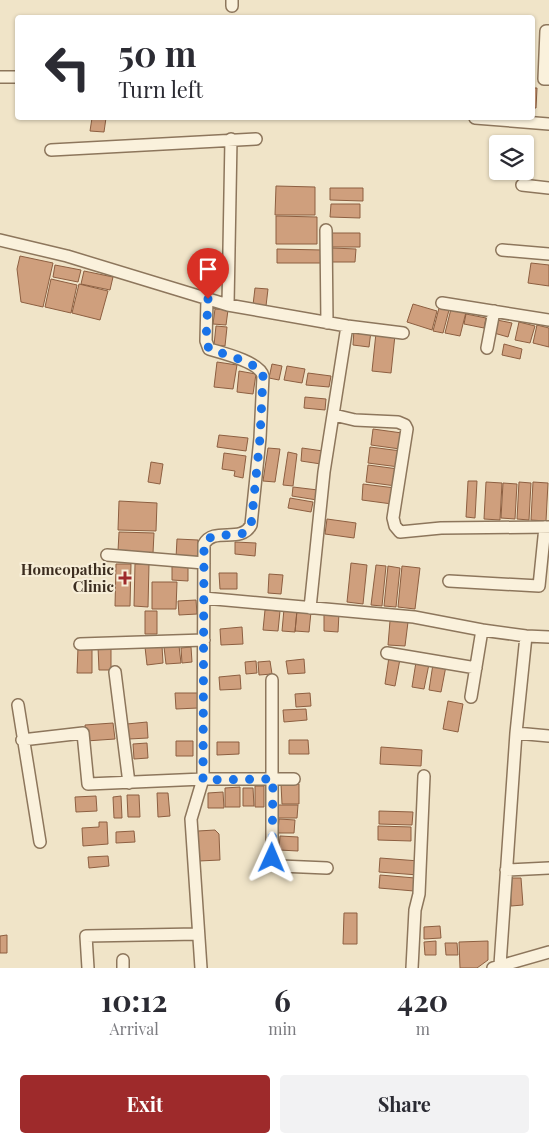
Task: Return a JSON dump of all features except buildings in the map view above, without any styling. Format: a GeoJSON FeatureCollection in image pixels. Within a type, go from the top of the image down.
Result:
{"type":"FeatureCollection","features":[{"type":"Feature","properties":{"kind":"street"},"geometry":{"type":"LineString","coordinates":[[549,31],[546,31],[544,79],[549,79]]}},
{"type":"Feature","properties":{"kind":"street"},"geometry":{"type":"LineString","coordinates":[[0,76],[15,77]]}},
{"type":"Feature","properties":{"kind":"street"},"geometry":{"type":"LineString","coordinates":[[500,120],[549,124]]}},
{"type":"Feature","properties":{"kind":"street"},"geometry":{"type":"LineString","coordinates":[[50,150],[256,138]]}},
{"type":"Feature","properties":{"kind":"street"},"geometry":{"type":"LineString","coordinates":[[228,305],[231,140]]}},
{"type":"Feature","properties":{"kind":"street"},"geometry":{"type":"LineString","coordinates":[[522,185],[549,188]]}},
{"type":"Feature","properties":{"kind":"street"},"geometry":{"type":"LineString","coordinates":[[326,230],[327,323]]}},
{"type":"Feature","properties":{"kind":"street"},"geometry":{"type":"LineString","coordinates":[[0,240],[68,256],[228,305],[327,323],[403,333]]}},
{"type":"Feature","properties":{"kind":"street"},"geometry":{"type":"LineString","coordinates":[[502,250],[549,254]]}},
{"type":"Feature","properties":{"kind":"street"},"geometry":{"type":"LineString","coordinates":[[201,968],[191,819],[203,780],[204,544],[212,536],[241,535],[247,532],[251,526],[260,438],[263,376],[259,368],[209,349],[206,341],[208,299]]}},
{"type":"Feature","properties":{"kind":"street"},"geometry":{"type":"LineString","coordinates":[[442,303],[549,320]]}},
{"type":"Feature","properties":{"kind":"street"},"geometry":{"type":"LineString","coordinates":[[487,348],[494,311]]}},
{"type":"Feature","properties":{"kind":"street"},"geometry":{"type":"LineString","coordinates":[[310,608],[324,472],[347,326]]}},
{"type":"Feature","properties":{"kind":"street"},"geometry":{"type":"LineString","coordinates":[[334,414],[355,420],[398,422],[405,425],[407,429],[393,518],[396,530],[400,532],[441,528],[547,527],[539,586],[449,581]]}},
{"type":"Feature","properties":{"kind":"street"},"geometry":{"type":"LineString","coordinates":[[107,554],[204,563]]}},
{"type":"Feature","properties":{"kind":"street"},"geometry":{"type":"LineString","coordinates":[[204,598],[414,617],[482,630],[549,637]]}},
{"type":"Feature","properties":{"kind":"street"},"geometry":{"type":"LineString","coordinates":[[471,697],[482,630]]}},
{"type":"Feature","properties":{"kind":"street"},"geometry":{"type":"LineString","coordinates":[[526,636],[496,966],[549,952]]}},
{"type":"Feature","properties":{"kind":"street"},"geometry":{"type":"LineString","coordinates":[[80,644],[204,640]]}},
{"type":"Feature","properties":{"kind":"street"},"geometry":{"type":"LineString","coordinates":[[387,653],[476,668]]}},
{"type":"Feature","properties":{"kind":"street"},"geometry":{"type":"LineString","coordinates":[[115,672],[129,783]]}},
{"type":"Feature","properties":{"kind":"street"},"geometry":{"type":"LineString","coordinates":[[272,680],[272,858],[274,863],[280,866],[327,868]]}},
{"type":"Feature","properties":{"kind":"street"},"geometry":{"type":"LineString","coordinates":[[18,705],[22,740],[40,842]]}},
{"type":"Feature","properties":{"kind":"street"},"geometry":{"type":"LineString","coordinates":[[22,740],[83,733],[88,784],[294,778]]}},
{"type":"Feature","properties":{"kind":"street"},"geometry":{"type":"LineString","coordinates":[[516,733],[549,736]]}},
{"type":"Feature","properties":{"kind":"street"},"geometry":{"type":"LineString","coordinates":[[412,968],[415,910],[419,894],[424,776]]}},
{"type":"Feature","properties":{"kind":"street"},"geometry":{"type":"LineString","coordinates":[[506,870],[549,868]]}},
{"type":"Feature","properties":{"kind":"street"},"geometry":{"type":"LineString","coordinates":[[88,968],[86,936],[198,934]]}},
{"type":"Feature","properties":{"kind":"place","name":"Homeopathic Clinic"},"geometry":{"type":"Point","coordinates":[125,578]}},
{"type":"Feature","properties":{"kind":"route"},"geometry":{"type":"LineString","coordinates":[[208,299],[206,341],[209,349],[259,368],[263,376],[260,438],[251,526],[247,532],[241,535],[212,536],[204,544],[203,780],[273,779],[272,858]]}}]}
